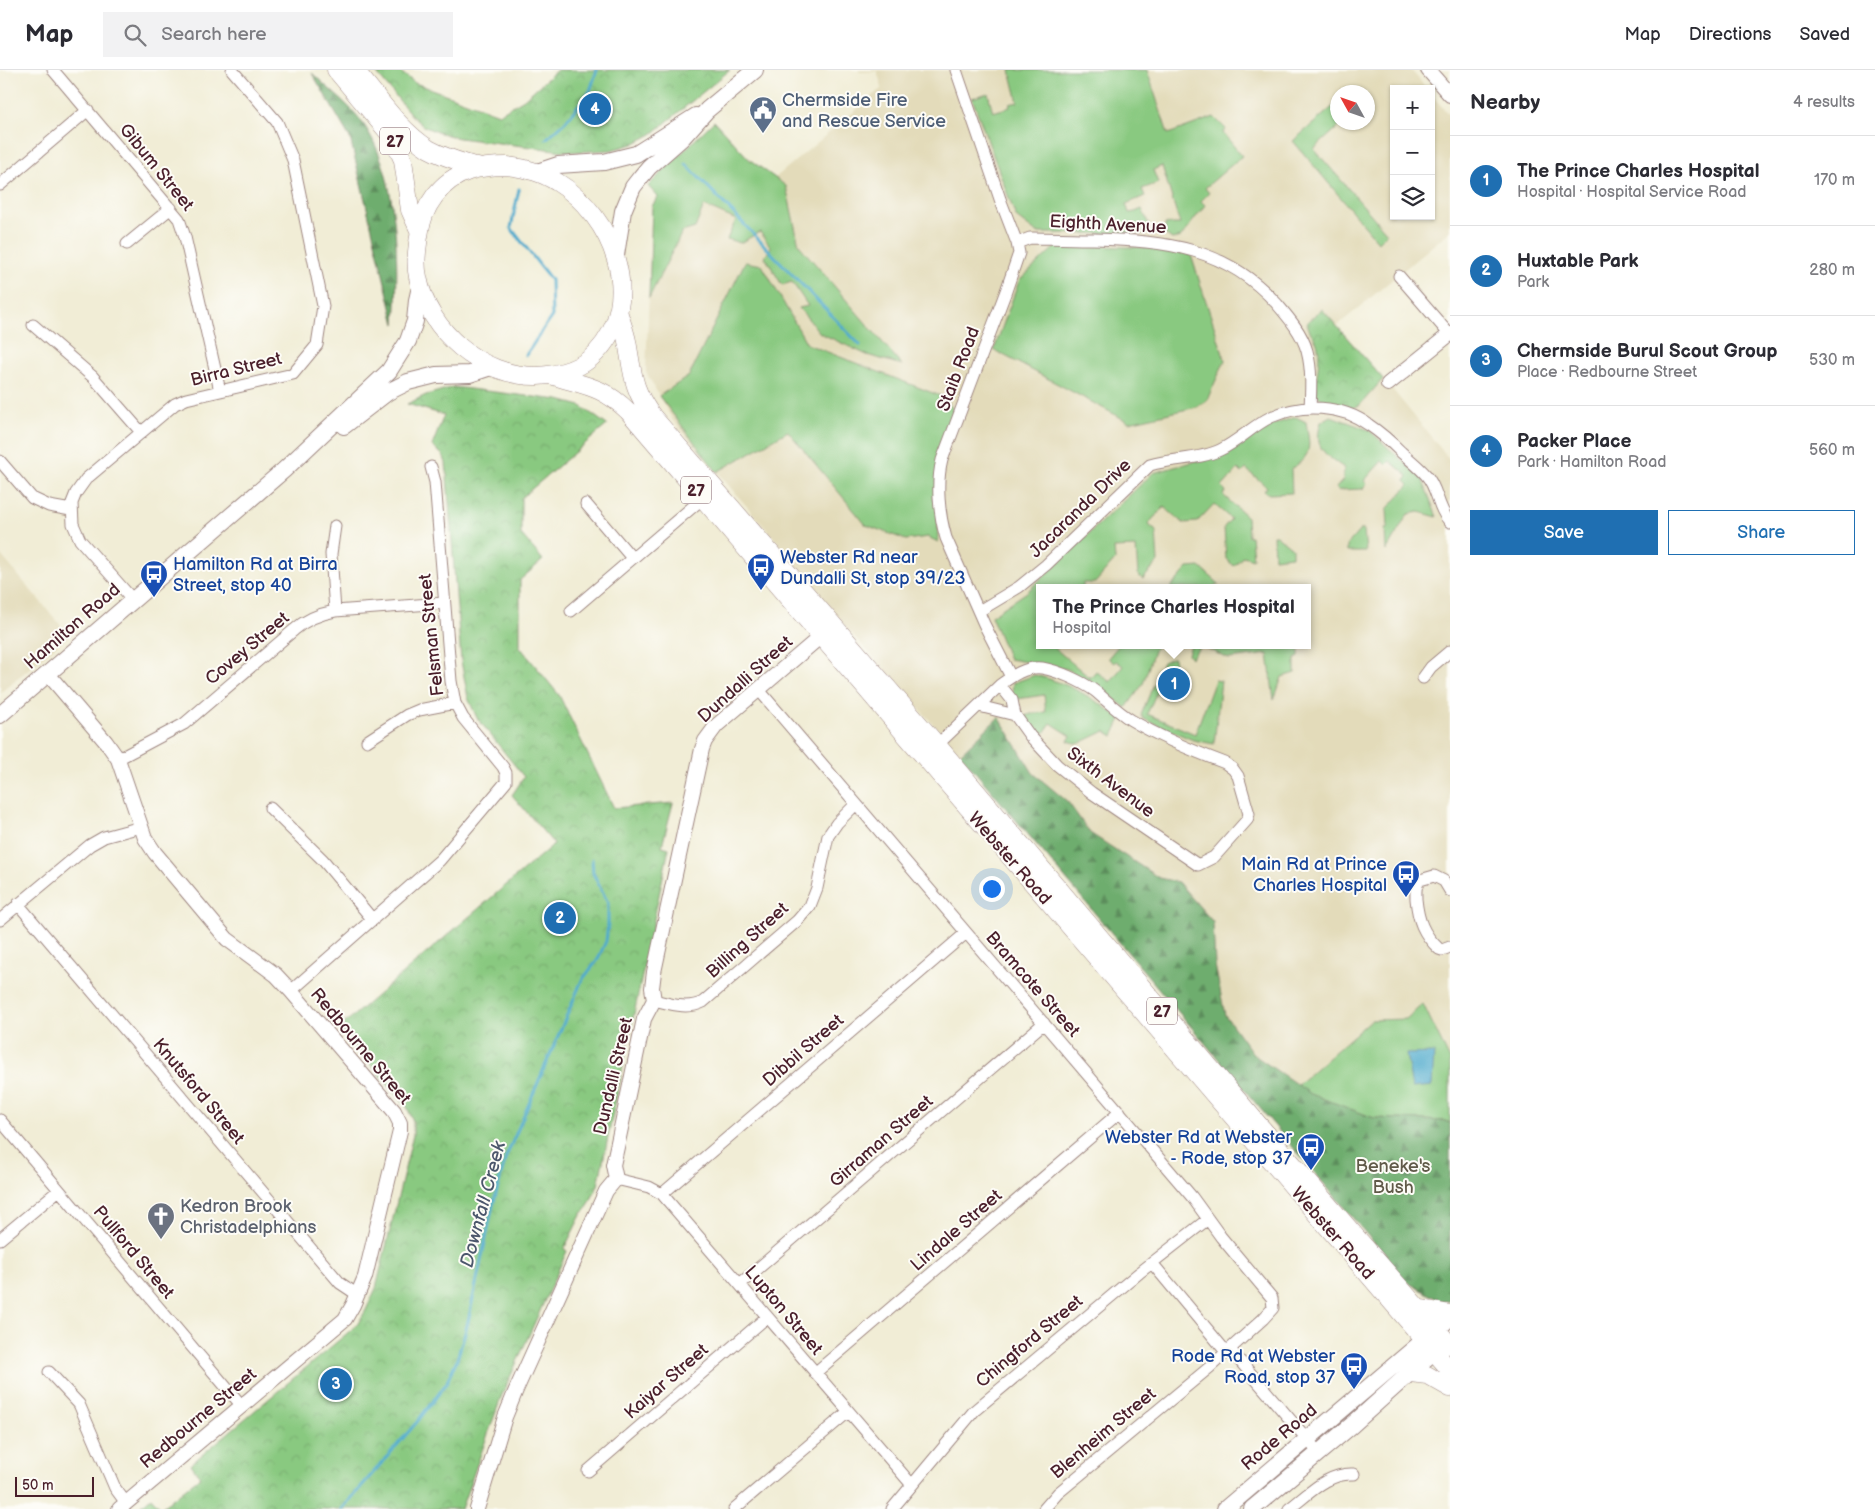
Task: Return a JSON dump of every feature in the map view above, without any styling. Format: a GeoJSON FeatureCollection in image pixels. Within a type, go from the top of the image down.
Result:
{"type":"FeatureCollection","features":[{"type":"Feature","properties":{"kind":"main road","name":"27"},"geometry":{"type":"LineString","coordinates":[[336,70],[393,138],[403,160],[410,210],[419,230],[416,259],[420,287],[428,306],[446,332],[467,353],[491,367],[522,376],[551,375]]}},
{"type":"Feature","properties":{"kind":"main road","name":"27"},"geometry":{"type":"LineString","coordinates":[[355,70],[396,118],[421,142],[447,158],[480,168],[507,166],[537,172],[567,188],[586,206],[603,229],[616,255],[620,272],[618,311]]}},
{"type":"Feature","properties":{"kind":"main road"},"geometry":{"type":"LineString","coordinates":[[616,255],[623,211],[633,187],[649,167],[682,138],[708,110],[755,70]]}},
{"type":"Feature","properties":{"kind":"main road"},"geometry":{"type":"LineString","coordinates":[[537,172],[558,165],[604,162],[636,154],[674,129],[708,110]]}},
{"type":"Feature","properties":{"kind":"main road"},"geometry":{"type":"LineString","coordinates":[[419,230],[426,209],[440,190],[458,176],[480,168]]}},
{"type":"Feature","properties":{"kind":"main road","name":"Hamilton Road"},"geometry":{"type":"LineString","coordinates":[[0,715],[284,470],[395,364],[412,331],[420,287]]}},
{"type":"Feature","properties":{"kind":"main road"},"geometry":{"type":"LineString","coordinates":[[551,375],[574,368],[594,355],[612,330],[618,311]]}},
{"type":"Feature","properties":{"kind":"main road","name":"Webster Road"},"geometry":{"type":"LineString","coordinates":[[618,311],[627,340],[634,383],[646,407],[826,631]]}},
{"type":"Feature","properties":{"kind":"main road","name":"Hamilton Road"},"geometry":{"type":"LineString","coordinates":[[284,470],[397,387],[436,375],[470,374],[491,367]]}},
{"type":"Feature","properties":{"kind":"main road","name":"Webster Road"},"geometry":{"type":"LineString","coordinates":[[551,375],[593,387],[620,404],[703,498],[826,631],[1440,1340]]}},
{"type":"Feature","properties":{"kind":"main road","name":"Webster Road"},"geometry":{"type":"LineString","coordinates":[[930,751],[1417,1308],[1440,1340],[1450,1370]]}},
{"type":"Feature","properties":{"kind":"main road"},"geometry":{"type":"LineString","coordinates":[[1417,1308],[1450,1316]]}},
{"type":"Feature","properties":{"kind":"main road","name":"Rode Road"},"geometry":{"type":"LineString","coordinates":[[1252,1509],[1411,1372],[1440,1340],[1450,1316]]}},
{"type":"Feature","properties":{"kind":"main road","name":"Rode Road"},"geometry":{"type":"LineString","coordinates":[[1225,1509],[1307,1440],[1440,1340]]}},
{"type":"Feature","properties":{"kind":"main road"},"geometry":{"type":"LineString","coordinates":[[1411,1372],[1427,1375],[1450,1388]]}},
{"type":"Feature","properties":{"kind":"street","name":"Gibum Street"},"geometry":{"type":"LineString","coordinates":[[53,70],[171,208],[182,226],[220,391]]}},
{"type":"Feature","properties":{"kind":"street","name":"Birra Street"},"geometry":{"type":"LineString","coordinates":[[71,510],[74,498],[86,479],[169,408],[180,401],[294,374],[318,345],[322,306],[293,160],[277,122],[232,70]]}},
{"type":"Feature","properties":{"kind":"street","name":"Staib Road"},"geometry":{"type":"LineString","coordinates":[[956,70],[1019,253],[939,472],[942,524],[946,538],[1011,677]]}},
{"type":"Feature","properties":{"kind":"street"},"geometry":{"type":"LineString","coordinates":[[1428,70],[1450,96]]}},
{"type":"Feature","properties":{"kind":"street"},"geometry":{"type":"LineString","coordinates":[[0,185],[88,110]]}},
{"type":"Feature","properties":{"kind":"street"},"geometry":{"type":"LineString","coordinates":[[127,244],[171,208]]}},
{"type":"Feature","properties":{"kind":"street","name":"Eighth Avenue"},"geometry":{"type":"LineString","coordinates":[[1017,243],[1030,238],[1155,242],[1190,249],[1223,262],[1240,272],[1270,296],[1294,325],[1302,338],[1311,374],[1310,408]]}},
{"type":"Feature","properties":{"kind":"street"},"geometry":{"type":"LineString","coordinates":[[1388,384],[1450,335],[1399,276]]}},
{"type":"Feature","properties":{"kind":"street"},"geometry":{"type":"LineString","coordinates":[[33,325],[88,372],[141,432]]}},
{"type":"Feature","properties":{"kind":"street","name":"Jacaranda Drive"},"geometry":{"type":"LineString","coordinates":[[979,611],[1019,587],[1046,565],[1150,465],[1165,460],[1201,456],[1219,451],[1254,425],[1284,412],[1310,408],[1334,410],[1349,414],[1368,423],[1426,475],[1433,486],[1443,514],[1450,522]]}},
{"type":"Feature","properties":{"kind":"street"},"geometry":{"type":"LineString","coordinates":[[0,461],[32,498],[49,506],[71,510],[73,524],[80,540],[132,600]]}},
{"type":"Feature","properties":{"kind":"street","name":"Felsman Street"},"geometry":{"type":"LineString","coordinates":[[291,991],[440,860],[506,782],[506,773],[503,767],[468,725],[455,703],[451,681],[435,482],[431,467]]}},
{"type":"Feature","properties":{"kind":"street"},"geometry":{"type":"LineString","coordinates":[[571,611],[703,498]]}},
{"type":"Feature","properties":{"kind":"street"},"geometry":{"type":"LineString","coordinates":[[586,504],[632,558]]}},
{"type":"Feature","properties":{"kind":"street"},"geometry":{"type":"LineString","coordinates":[[335,526],[331,554],[335,611]]}},
{"type":"Feature","properties":{"kind":"street","name":"Covey Street"},"geometry":{"type":"LineString","coordinates":[[118,759],[184,724],[300,624],[316,616],[335,611],[444,603]]}},
{"type":"Feature","properties":{"kind":"street","name":"Dundalli Street"},"geometry":{"type":"LineString","coordinates":[[616,1179],[614,1162],[624,1110],[644,1019],[654,1000],[652,988],[654,972],[705,741],[716,726],[826,631]]}},
{"type":"Feature","properties":{"kind":"street"},"geometry":{"type":"LineString","coordinates":[[1423,678],[1431,667],[1450,651]]}},
{"type":"Feature","properties":{"kind":"street","name":"Sixth Avenue"},"geometry":{"type":"LineString","coordinates":[[1000,685],[1012,700],[1015,715],[1030,736],[1057,765],[1092,792],[1198,865],[1214,857],[1247,820],[1248,810],[1242,787],[1233,769],[1225,763],[1170,741],[1124,714],[1093,690],[1066,676],[1041,668],[1028,669],[1011,677]]}},
{"type":"Feature","properties":{"kind":"street","name":"Redbourne Street"},"geometry":{"type":"LineString","coordinates":[[48,674],[106,742],[118,759],[141,827],[154,853],[227,939],[276,975],[291,991],[390,1105],[400,1123],[399,1139],[368,1264],[358,1295],[349,1313],[340,1324],[122,1506]]}},
{"type":"Feature","properties":{"kind":"street"},"geometry":{"type":"LineString","coordinates":[[930,751],[1000,685],[1011,677]]}},
{"type":"Feature","properties":{"kind":"street","name":"Bramcote Street"},"geometry":{"type":"LineString","coordinates":[[759,690],[1192,1197],[1270,1295],[1273,1305]]}},
{"type":"Feature","properties":{"kind":"street"},"geometry":{"type":"LineString","coordinates":[[367,741],[407,715],[419,710],[455,703]]}},
{"type":"Feature","properties":{"kind":"street"},"geometry":{"type":"LineString","coordinates":[[979,706],[1015,715]]}},
{"type":"Feature","properties":{"kind":"street","name":"Billing Street"},"geometry":{"type":"LineString","coordinates":[[654,1000],[685,1007],[703,1002],[797,921],[810,906],[817,888],[828,836],[837,822],[856,804]]}},
{"type":"Feature","properties":{"kind":"street"},"geometry":{"type":"LineString","coordinates":[[270,808],[323,860],[373,920]]}},
{"type":"Feature","properties":{"kind":"street"},"geometry":{"type":"LineString","coordinates":[[0,920],[90,845],[104,837],[141,827]]}},
{"type":"Feature","properties":{"kind":"street"},"geometry":{"type":"LineString","coordinates":[[1450,891],[1444,880],[1434,876],[1421,880],[1416,888],[1418,914],[1423,930],[1439,949],[1450,947]]}},
{"type":"Feature","properties":{"kind":"street","name":"Knutsford Street"},"geometry":{"type":"LineString","coordinates":[[18,904],[340,1283],[358,1295]]}},
{"type":"Feature","properties":{"kind":"street","name":"Dibbil Street"},"geometry":{"type":"LineString","coordinates":[[662,1194],[966,933]]}},
{"type":"Feature","properties":{"kind":"street","name":"Girraman Street"},"geometry":{"type":"LineString","coordinates":[[740,1284],[1044,1023]]}},
{"type":"Feature","properties":{"kind":"street","name":"Lindale Street"},"geometry":{"type":"LineString","coordinates":[[815,1373],[1120,1112]]}},
{"type":"Feature","properties":{"kind":"street","name":"Pullford Street"},"geometry":{"type":"LineString","coordinates":[[0,1120],[242,1406]]}},
{"type":"Feature","properties":{"kind":"street"},"geometry":{"type":"LineString","coordinates":[[477,1509],[505,1417],[516,1390],[606,1191],[616,1179]]}},
{"type":"Feature","properties":{"kind":"street","name":"Lupton Street"},"geometry":{"type":"LineString","coordinates":[[616,1179],[650,1187],[662,1194],[912,1484]]}},
{"type":"Feature","properties":{"kind":"street"},"geometry":{"type":"LineString","coordinates":[[0,1239],[59,1190]]}},
{"type":"Feature","properties":{"kind":"street","name":"Chingford Street"},"geometry":{"type":"LineString","coordinates":[[892,1509],[974,1411],[1152,1263],[1208,1219]]}},
{"type":"Feature","properties":{"kind":"street"},"geometry":{"type":"LineString","coordinates":[[1152,1263],[1222,1347],[1234,1354],[1319,1453]]}},
{"type":"Feature","properties":{"kind":"street","name":"Blenheim Street"},"geometry":{"type":"LineString","coordinates":[[1044,1509],[1058,1493],[1268,1315],[1273,1305]]}},
{"type":"Feature","properties":{"kind":"street","name":"Kaiyar Street"},"geometry":{"type":"LineString","coordinates":[[588,1470],[767,1317]]}},
{"type":"Feature","properties":{"kind":"street"},"geometry":{"type":"LineString","coordinates":[[49,1372],[79,1404],[122,1506]]}},
{"type":"Feature","properties":{"kind":"street"},"geometry":{"type":"LineString","coordinates":[[734,1509],[848,1412]]}},
{"type":"Feature","properties":{"kind":"street"},"geometry":{"type":"LineString","coordinates":[[1289,1509],[1330,1478],[1344,1473],[1354,1474]]}},
{"type":"Feature","properties":{"kind":"shaded area"},"geometry":{"type":"Polygon","coordinates":[[[858,70],[1411,70],[1424,85],[1390,85],[1390,220],[1435,220],[1435,99],[1450,116],[1450,231],[1337,326],[1388,384],[1450,460],[1450,1300],[1440,1301],[1407,1282],[960,754],[782,553],[778,548],[782,547],[673,421],[646,372],[652,206],[658,197],[648,186],[704,135],[756,194],[882,88],[877,71],[860,72],[858,70]]]}},
{"type":"Feature","properties":{"kind":"shaded area"},"geometry":{"type":"Polygon","coordinates":[[[0,554],[69,635],[0,693],[0,554]]]}},
{"type":"Feature","properties":{"kind":"green space"},"geometry":{"type":"Polygon","coordinates":[[[374,70],[398,70],[415,83],[499,114],[524,99],[557,70],[730,70],[652,134],[633,144],[611,150],[571,152],[459,138],[437,132],[423,126],[413,117],[374,70]]]}},
{"type":"Feature","properties":{"kind":"green space"},"geometry":{"type":"Polygon","coordinates":[[[1010,70],[1147,70],[1168,134],[1214,117],[1226,129],[1223,133],[1242,156],[1205,188],[1209,193],[1201,201],[1205,205],[1181,237],[1172,239],[1165,234],[1165,224],[1180,224],[1162,166],[1153,170],[1158,183],[1142,189],[1145,196],[1126,204],[1129,213],[1142,209],[1150,227],[1146,234],[1037,233],[1016,217],[972,98],[988,93],[993,112],[1010,107],[1009,104],[1018,102],[1010,70]]]}},
{"type":"Feature","properties":{"kind":"green space"},"geometry":{"type":"Polygon","coordinates":[[[312,73],[354,112],[369,133],[380,158],[388,185],[396,242],[395,324],[350,138],[312,73]]]}},
{"type":"Feature","properties":{"kind":"green space"},"geometry":{"type":"Polygon","coordinates":[[[1330,109],[1330,130],[1335,130],[1314,149],[1387,233],[1378,242],[1293,141],[1330,109]]]}},
{"type":"Feature","properties":{"kind":"green space"},"geometry":{"type":"Polygon","coordinates":[[[714,121],[749,159],[786,186],[799,245],[902,365],[867,355],[820,333],[799,308],[808,306],[792,282],[782,285],[765,257],[771,247],[760,232],[740,243],[727,239],[736,220],[704,206],[695,228],[682,232],[649,298],[652,206],[658,197],[648,186],[714,121]]]}},
{"type":"Feature","properties":{"kind":"green space"},"geometry":{"type":"Polygon","coordinates":[[[1057,245],[1160,248],[1191,255],[1225,360],[1207,400],[1197,407],[1129,422],[994,350],[1019,281],[1057,245]]]}},
{"type":"Feature","properties":{"kind":"green space"},"geometry":{"type":"Polygon","coordinates":[[[745,262],[762,265],[807,344],[943,397],[953,409],[937,472],[938,542],[928,537],[906,540],[866,525],[788,431],[717,472],[659,396],[689,376],[745,262]]]}},
{"type":"Feature","properties":{"kind":"green space"},"geometry":{"type":"Polygon","coordinates":[[[1322,309],[1383,379],[1360,405],[1352,408],[1324,401],[1316,394],[1319,353],[1316,341],[1309,330],[1307,322],[1322,309]]]}},
{"type":"Feature","properties":{"kind":"green space"},"geometry":{"type":"Polygon","coordinates":[[[454,387],[559,400],[581,406],[607,425],[521,498],[521,534],[543,560],[520,580],[520,647],[559,695],[614,808],[673,803],[662,846],[669,848],[598,1185],[564,1249],[567,1251],[502,1395],[461,1509],[137,1509],[151,1497],[161,1508],[200,1477],[191,1464],[357,1325],[376,1288],[413,1135],[413,1121],[407,1107],[339,1028],[554,844],[512,795],[524,777],[477,718],[468,698],[461,661],[446,463],[443,455],[432,446],[444,415],[407,404],[426,395],[454,387]]]}},
{"type":"Feature","properties":{"kind":"green space"},"geometry":{"type":"Polygon","coordinates":[[[1331,416],[1369,430],[1422,479],[1437,517],[1419,512],[1408,514],[1386,551],[1385,529],[1388,528],[1387,509],[1409,485],[1405,481],[1408,476],[1390,461],[1386,465],[1382,461],[1364,481],[1367,484],[1363,489],[1340,490],[1340,492],[1336,488],[1343,480],[1344,468],[1322,450],[1319,439],[1321,422],[1331,416]]]}},
{"type":"Feature","properties":{"kind":"green space"},"geometry":{"type":"Polygon","coordinates":[[[1296,417],[1306,422],[1309,444],[1306,455],[1291,469],[1292,493],[1269,494],[1264,491],[1267,487],[1246,469],[1242,473],[1238,469],[1222,487],[1226,491],[1223,495],[1247,517],[1248,536],[1251,536],[1253,559],[1243,556],[1234,566],[1226,559],[1224,527],[1231,519],[1214,504],[1197,522],[1183,523],[1164,507],[1148,524],[1156,531],[1158,562],[1143,579],[1138,575],[1136,547],[1114,548],[1115,560],[1095,583],[1036,584],[1036,649],[1056,649],[1090,678],[1096,671],[1110,682],[1123,666],[1116,661],[1114,663],[1108,658],[1116,649],[1155,649],[1143,684],[1126,708],[1098,686],[1067,669],[1009,659],[991,616],[1027,592],[1153,473],[1232,451],[1263,428],[1296,417]]]}},
{"type":"Feature","properties":{"kind":"green space"},"geometry":{"type":"Polygon","coordinates":[[[1360,530],[1364,530],[1366,552],[1347,552],[1347,545],[1360,530]]]}},
{"type":"Feature","properties":{"kind":"green space"},"geometry":{"type":"Polygon","coordinates":[[[1273,535],[1276,535],[1292,548],[1292,556],[1274,558],[1273,535]]]}},
{"type":"Feature","properties":{"kind":"green space"},"geometry":{"type":"Polygon","coordinates":[[[1200,567],[1219,584],[1174,584],[1188,568],[1200,567]]]}},
{"type":"Feature","properties":{"kind":"green space"},"geometry":{"type":"Polygon","coordinates":[[[1190,649],[1198,649],[1191,658],[1188,654],[1190,649]]]}},
{"type":"Feature","properties":{"kind":"green space"},"geometry":{"type":"Polygon","coordinates":[[[1208,649],[1299,649],[1299,657],[1295,659],[1295,673],[1282,677],[1274,700],[1268,654],[1229,659],[1208,649]]]}},
{"type":"Feature","properties":{"kind":"green space"},"geometry":{"type":"Polygon","coordinates":[[[1174,658],[1175,666],[1169,665],[1147,714],[1195,734],[1215,680],[1221,681],[1214,744],[1193,740],[1144,719],[1141,715],[1163,662],[1174,658]]]}},
{"type":"Feature","properties":{"kind":"green space"},"geometry":{"type":"Polygon","coordinates":[[[1035,675],[1081,692],[1121,719],[1113,736],[1105,731],[1078,744],[1068,741],[1071,736],[1051,723],[1039,740],[1025,726],[1025,716],[1046,712],[1044,695],[1017,699],[1012,694],[1013,683],[1035,675]]]}},
{"type":"Feature","properties":{"kind":"green space","name":"Beneke's Bush"},"geometry":{"type":"Polygon","coordinates":[[[999,717],[1033,773],[1068,802],[1090,833],[1159,878],[1178,882],[1213,922],[1215,965],[1225,1015],[1254,1055],[1311,1094],[1374,1118],[1445,1121],[1450,1123],[1450,1300],[1440,1301],[1407,1282],[960,754],[999,717]]]}},
{"type":"Feature","properties":{"kind":"green space"},"geometry":{"type":"Polygon","coordinates":[[[1423,1004],[1450,1060],[1450,1123],[1445,1121],[1374,1118],[1312,1095],[1297,1085],[1371,1020],[1406,1019],[1423,1004]]]}},
{"type":"Feature","properties":{"kind":"water"},"geometry":{"type":"Polygon","coordinates":[[[1434,1053],[1432,1086],[1412,1088],[1406,1054],[1434,1053]]]}},
{"type":"Feature","properties":{"kind":"waterway","name":"Downfall Creek"},"geometry":{"type":"LineString","coordinates":[[546,139],[565,122],[590,91],[597,70]]}},
{"type":"Feature","properties":{"kind":"waterway"},"geometry":{"type":"LineString","coordinates":[[686,164],[860,345]]}},
{"type":"Feature","properties":{"kind":"waterway","name":"Downfall Creek"},"geometry":{"type":"LineString","coordinates":[[519,189],[511,228],[551,280],[552,316],[526,355]]}},
{"type":"Feature","properties":{"kind":"waterway","name":"Downfall Creek"},"geometry":{"type":"LineString","coordinates":[[342,1509],[417,1422],[446,1384],[457,1359],[467,1326],[493,1205],[506,1157],[582,980],[597,961],[606,941],[608,903],[593,873],[592,859]]}},
{"type":"Feature","properties":{"kind":"place","name":"Packer Place"},"geometry":{"type":"Point","coordinates":[595,109]}},
{"type":"Feature","properties":{"kind":"place","name":"Chermside Fire and Rescue Service"},"geometry":{"type":"Point","coordinates":[763,134]}},
{"type":"Feature","properties":{"kind":"place","name":"Webster Rd near Dundalli St, stop 39/23"},"geometry":{"type":"Point","coordinates":[761,591]}},
{"type":"Feature","properties":{"kind":"place","name":"Hamilton Rd at Birra Street, stop 40"},"geometry":{"type":"Point","coordinates":[154,598]}},
{"type":"Feature","properties":{"kind":"place","name":"The Prince Charles Hospital"},"geometry":{"type":"Point","coordinates":[1174,684]}},
{"type":"Feature","properties":{"kind":"place","name":"Main Rd at Prince Charles Hospital"},"geometry":{"type":"Point","coordinates":[1406,898]}},
{"type":"Feature","properties":{"kind":"place","name":"Huxtable Park"},"geometry":{"type":"Point","coordinates":[560,918]}},
{"type":"Feature","properties":{"kind":"place","name":"Webster Rd at Webster - Rode, stop 37"},"geometry":{"type":"Point","coordinates":[1311,1171]}},
{"type":"Feature","properties":{"kind":"place","name":"Kedron Brook Christadelphians"},"geometry":{"type":"Point","coordinates":[161,1240]}},
{"type":"Feature","properties":{"kind":"place","name":"Chermside Burul Scout Group"},"geometry":{"type":"Point","coordinates":[336,1384]}},
{"type":"Feature","properties":{"kind":"place","name":"Rode Rd at Webster Road, stop 37"},"geometry":{"type":"Point","coordinates":[1354,1390]}}]}
